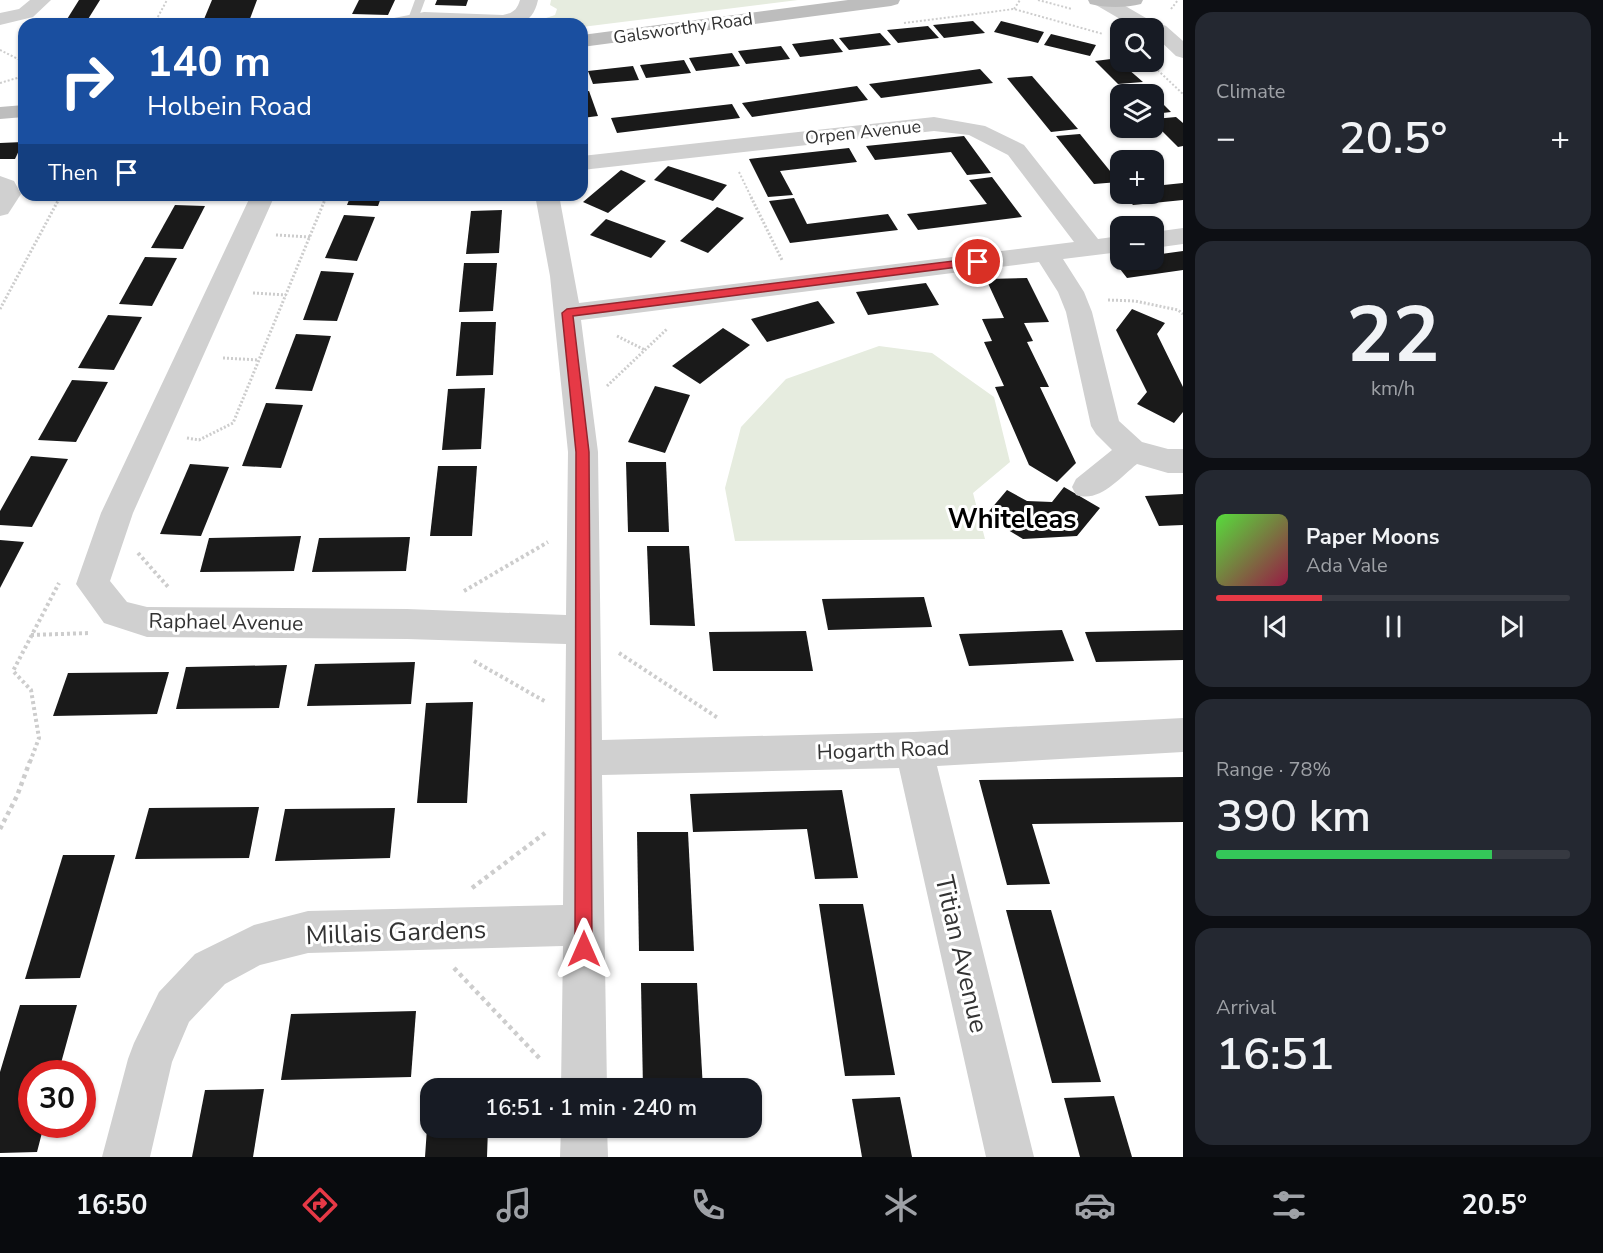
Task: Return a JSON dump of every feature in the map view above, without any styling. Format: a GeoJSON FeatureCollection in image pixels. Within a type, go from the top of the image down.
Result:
{"type":"FeatureCollection","features":[{"type":"Feature","properties":{"kind":"main road","name":"Galsworthy Road"},"geometry":{"type":"LineString","coordinates":[[588,40],[891,0]]}},
{"type":"Feature","properties":{"kind":"main road"},"geometry":{"type":"LineString","coordinates":[[1100,1],[1134,0]]}},
{"type":"Feature","properties":{"kind":"main road"},"geometry":{"type":"LineString","coordinates":[[0,113],[18,112]]}},
{"type":"Feature","properties":{"kind":"street"},"geometry":{"type":"LineString","coordinates":[[0,19],[26,13],[38,6],[42,0]]}},
{"type":"Feature","properties":{"kind":"street"},"geometry":{"type":"LineString","coordinates":[[518,18],[526,11],[529,0]]}},
{"type":"Feature","properties":{"kind":"street"},"geometry":{"type":"LineString","coordinates":[[1150,0],[1157,18]]}},
{"type":"Feature","properties":{"kind":"street"},"geometry":{"type":"LineString","coordinates":[[1100,1],[1132,18]]}},
{"type":"Feature","properties":{"kind":"street"},"geometry":{"type":"LineString","coordinates":[[1164,35],[1183,52]]}},
{"type":"Feature","properties":{"kind":"street","name":"Orpen Avenue"},"geometry":{"type":"LineString","coordinates":[[588,163],[934,124],[968,127],[1000,140],[1016,150],[1092,248]]}},
{"type":"Feature","properties":{"kind":"street"},"geometry":{"type":"LineString","coordinates":[[0,183],[6,186],[9,194],[0,208]]}},
{"type":"Feature","properties":{"kind":"street","name":"Raphael Avenue"},"geometry":{"type":"LineString","coordinates":[[260,201],[113,524],[93,584],[116,613],[147,622],[407,624],[583,630]]}},
{"type":"Feature","properties":{"kind":"street"},"geometry":{"type":"LineString","coordinates":[[548,201],[567,313],[583,452],[584,1078]]}},
{"type":"Feature","properties":{"kind":"street"},"geometry":{"type":"LineString","coordinates":[[1164,239],[1183,236]]}},
{"type":"Feature","properties":{"kind":"street"},"geometry":{"type":"LineString","coordinates":[[567,313],[1110,245]]}},
{"type":"Feature","properties":{"kind":"street"},"geometry":{"type":"LineString","coordinates":[[1046,253],[1074,298],[1079,312],[1107,426],[1132,451],[1168,461],[1183,461]]}},
{"type":"Feature","properties":{"kind":"street"},"geometry":{"type":"LineString","coordinates":[[1087,487],[1132,451]]}},
{"type":"Feature","properties":{"kind":"street","name":"Hogarth Road"},"geometry":{"type":"LineString","coordinates":[[583,758],[914,750],[1183,735]]}},
{"type":"Feature","properties":{"kind":"street","name":"Titian Avenue"},"geometry":{"type":"LineString","coordinates":[[914,750],[1010,1157]]}},
{"type":"Feature","properties":{"kind":"street","name":"Millais Gardens"},"geometry":{"type":"LineString","coordinates":[[126,1157],[150,1059],[174,1006],[210,969],[254,946],[308,932],[584,926]]}},
{"type":"Feature","properties":{"kind":"street"},"geometry":{"type":"LineString","coordinates":[[584,1138],[584,1157]]}},
{"type":"Feature","properties":{"kind":"lane"},"geometry":{"type":"LineString","coordinates":[[413,18],[420,0]]}},
{"type":"Feature","properties":{"kind":"path"},"geometry":{"type":"LineString","coordinates":[[157,18],[167,0]]}},
{"type":"Feature","properties":{"kind":"path"},"geometry":{"type":"LineString","coordinates":[[1014,9],[1020,0]]}},
{"type":"Feature","properties":{"kind":"path"},"geometry":{"type":"LineString","coordinates":[[897,23],[1014,9],[1109,35]]}},
{"type":"Feature","properties":{"kind":"path"},"geometry":{"type":"LineString","coordinates":[[0,50],[18,59]]}},
{"type":"Feature","properties":{"kind":"path"},"geometry":{"type":"LineString","coordinates":[[1160,72],[1183,94]]}},
{"type":"Feature","properties":{"kind":"path"},"geometry":{"type":"LineString","coordinates":[[0,83],[18,78]]}},
{"type":"Feature","properties":{"kind":"path"},"geometry":{"type":"LineString","coordinates":[[727,147],[794,285]]}},
{"type":"Feature","properties":{"kind":"path"},"geometry":{"type":"LineString","coordinates":[[0,309],[58,201]]}},
{"type":"Feature","properties":{"kind":"path"},"geometry":{"type":"LineString","coordinates":[[153,434],[200,440],[233,423],[325,201]]}},
{"type":"Feature","properties":{"kind":"path"},"geometry":{"type":"LineString","coordinates":[[579,414],[701,296]]}},
{"type":"Feature","properties":{"kind":"path"},"geometry":{"type":"LineString","coordinates":[[1074,298],[1135,301],[1178,310],[1183,314]]}},
{"type":"Feature","properties":{"kind":"path"},"geometry":{"type":"LineString","coordinates":[[113,524],[199,623]]}},
{"type":"Feature","properties":{"kind":"path"},"geometry":{"type":"LineString","coordinates":[[0,829],[39,738],[31,690],[13,671],[59,582]]}},
{"type":"Feature","properties":{"kind":"path"},"geometry":{"type":"LineString","coordinates":[[583,630],[723,721]]}},
{"type":"Feature","properties":{"kind":"shaded area"},"geometry":{"type":"Polygon","coordinates":[[[551,0],[798,0],[588,26],[588,18],[546,18],[555,15],[557,9],[550,5],[551,0]]]}},
{"type":"Feature","properties":{"kind":"shaded area"},"geometry":{"type":"Polygon","coordinates":[[[879,346],[932,353],[994,397],[1010,462],[973,493],[985,539],[735,541],[725,488],[741,427],[786,379],[879,346]]]}},
{"type":"Feature","properties":{"kind":"building"},"geometry":{"type":"Polygon","coordinates":[[[79,0],[100,0],[89,18],[68,18],[79,0]]]}},
{"type":"Feature","properties":{"kind":"building"},"geometry":{"type":"Polygon","coordinates":[[[212,0],[257,0],[250,18],[204,18],[212,0]]]}},
{"type":"Feature","properties":{"kind":"building"},"geometry":{"type":"Polygon","coordinates":[[[359,0],[395,0],[388,15],[352,14],[359,0]]]}},
{"type":"Feature","properties":{"kind":"building"},"geometry":{"type":"Polygon","coordinates":[[[437,0],[468,0],[466,6],[435,5],[437,0]]]}},
{"type":"Feature","properties":{"kind":"building"},"geometry":{"type":"Polygon","coordinates":[[[973,21],[985,33],[944,38],[933,25],[973,21]]]}},
{"type":"Feature","properties":{"kind":"building"},"geometry":{"type":"Polygon","coordinates":[[[1001,21],[1044,32],[1038,43],[994,32],[1001,21]]]}},
{"type":"Feature","properties":{"kind":"building"},"geometry":{"type":"Polygon","coordinates":[[[928,26],[939,38],[898,43],[887,30],[928,26]]]}},
{"type":"Feature","properties":{"kind":"building"},"geometry":{"type":"Polygon","coordinates":[[[880,33],[891,45],[849,50],[839,38],[880,33]]]}},
{"type":"Feature","properties":{"kind":"building"},"geometry":{"type":"Polygon","coordinates":[[[1051,34],[1096,45],[1090,56],[1044,45],[1051,34]]]}},
{"type":"Feature","properties":{"kind":"building"},"geometry":{"type":"Polygon","coordinates":[[[833,39],[843,52],[800,57],[792,44],[833,39]]]}},
{"type":"Feature","properties":{"kind":"building"},"geometry":{"type":"Polygon","coordinates":[[[781,46],[790,59],[746,64],[738,51],[781,46]]]}},
{"type":"Feature","properties":{"kind":"building"},"geometry":{"type":"Polygon","coordinates":[[[732,53],[740,66],[696,71],[689,58],[732,53]]]}},
{"type":"Feature","properties":{"kind":"building"},"geometry":{"type":"Polygon","coordinates":[[[1110,59],[1110,72],[1132,72],[1143,82],[1118,84],[1095,61],[1110,59]]]}},
{"type":"Feature","properties":{"kind":"building"},"geometry":{"type":"Polygon","coordinates":[[[684,60],[691,73],[646,78],[640,65],[684,60]]]}},
{"type":"Feature","properties":{"kind":"building"},"geometry":{"type":"Polygon","coordinates":[[[633,66],[639,80],[593,84],[588,71],[633,66]]]}},
{"type":"Feature","properties":{"kind":"building"},"geometry":{"type":"Polygon","coordinates":[[[980,69],[993,83],[881,98],[869,84],[980,69]]]}},
{"type":"Feature","properties":{"kind":"building"},"geometry":{"type":"Polygon","coordinates":[[[1032,76],[1078,129],[1051,132],[1007,78],[1032,76]]]}},
{"type":"Feature","properties":{"kind":"building"},"geometry":{"type":"Polygon","coordinates":[[[857,86],[868,100],[752,117],[742,103],[857,86]]]}},
{"type":"Feature","properties":{"kind":"building"},"geometry":{"type":"Polygon","coordinates":[[[589,91],[598,116],[588,117],[589,91]]]}},
{"type":"Feature","properties":{"kind":"building"},"geometry":{"type":"Polygon","coordinates":[[[732,104],[740,118],[617,133],[611,118],[732,104]]]}},
{"type":"Feature","properties":{"kind":"building"},"geometry":{"type":"Polygon","coordinates":[[[1164,105],[1171,112],[1164,113],[1164,105]]]}},
{"type":"Feature","properties":{"kind":"building"},"geometry":{"type":"Polygon","coordinates":[[[1176,117],[1183,123],[1183,146],[1178,147],[1164,133],[1164,118],[1176,117]]]}},
{"type":"Feature","properties":{"kind":"building"},"geometry":{"type":"Polygon","coordinates":[[[1080,134],[1110,171],[1110,183],[1094,184],[1056,136],[1080,134]]]}},
{"type":"Feature","properties":{"kind":"building"},"geometry":{"type":"Polygon","coordinates":[[[964,136],[991,173],[967,175],[951,152],[875,160],[866,146],[964,136]]]}},
{"type":"Feature","properties":{"kind":"building"},"geometry":{"type":"Polygon","coordinates":[[[18,142],[18,153],[15,159],[0,159],[0,143],[18,142]]]}},
{"type":"Feature","properties":{"kind":"building"},"geometry":{"type":"Polygon","coordinates":[[[849,148],[857,162],[780,171],[793,195],[768,197],[749,159],[849,148]]]}},
{"type":"Feature","properties":{"kind":"building"},"geometry":{"type":"Polygon","coordinates":[[[668,166],[727,185],[713,201],[654,180],[668,166]]]}},
{"type":"Feature","properties":{"kind":"building"},"geometry":{"type":"Polygon","coordinates":[[[621,170],[646,181],[608,213],[583,202],[588,201],[588,198],[621,170]]]}},
{"type":"Feature","properties":{"kind":"building"},"geometry":{"type":"Polygon","coordinates":[[[992,177],[1022,217],[918,230],[907,214],[987,204],[969,180],[992,177]]]}},
{"type":"Feature","properties":{"kind":"building"},"geometry":{"type":"Polygon","coordinates":[[[1183,183],[1183,200],[1164,202],[1164,185],[1183,183]]]}},
{"type":"Feature","properties":{"kind":"building"},"geometry":{"type":"Polygon","coordinates":[[[794,198],[807,224],[888,214],[898,230],[790,243],[769,201],[794,198]]]}},
{"type":"Feature","properties":{"kind":"building"},"geometry":{"type":"Polygon","coordinates":[[[349,201],[380,201],[378,206],[347,205],[349,201]]]}},
{"type":"Feature","properties":{"kind":"building"},"geometry":{"type":"Polygon","coordinates":[[[175,205],[205,206],[183,249],[151,248],[175,205]]]}},
{"type":"Feature","properties":{"kind":"building"},"geometry":{"type":"Polygon","coordinates":[[[717,207],[744,218],[708,253],[680,241],[717,207]]]}},
{"type":"Feature","properties":{"kind":"building"},"geometry":{"type":"Polygon","coordinates":[[[502,210],[499,253],[466,254],[471,211],[502,210]]]}},
{"type":"Feature","properties":{"kind":"building"},"geometry":{"type":"Polygon","coordinates":[[[344,215],[375,217],[357,261],[325,258],[344,215]]]}},
{"type":"Feature","properties":{"kind":"building"},"geometry":{"type":"Polygon","coordinates":[[[606,219],[666,241],[651,258],[590,235],[606,219]]]}},
{"type":"Feature","properties":{"kind":"building"},"geometry":{"type":"Polygon","coordinates":[[[1183,251],[1183,270],[1127,278],[1121,270],[1164,270],[1164,254],[1183,251]]]}},
{"type":"Feature","properties":{"kind":"building"},"geometry":{"type":"Polygon","coordinates":[[[145,257],[177,258],[152,306],[119,304],[145,257]]]}},
{"type":"Feature","properties":{"kind":"building"},"geometry":{"type":"Polygon","coordinates":[[[464,263],[497,263],[493,311],[459,312],[464,263]]]}},
{"type":"Feature","properties":{"kind":"building"},"geometry":{"type":"Polygon","coordinates":[[[321,271],[354,273],[337,321],[303,320],[321,271]]]}},
{"type":"Feature","properties":{"kind":"building"},"geometry":{"type":"Polygon","coordinates":[[[1027,278],[1049,322],[1024,323],[1033,341],[1027,342],[1049,387],[1040,387],[1076,463],[1057,482],[1029,465],[995,387],[1004,386],[984,342],[992,341],[982,319],[1004,318],[986,279],[1027,278]]]}},
{"type":"Feature","properties":{"kind":"building"},"geometry":{"type":"Polygon","coordinates":[[[926,283],[939,305],[868,315],[856,292],[926,283]]]}},
{"type":"Feature","properties":{"kind":"building"},"geometry":{"type":"Polygon","coordinates":[[[818,301],[835,323],[767,342],[751,319],[818,301]]]}},
{"type":"Feature","properties":{"kind":"building"},"geometry":{"type":"Polygon","coordinates":[[[1132,309],[1165,323],[1157,334],[1183,387],[1183,412],[1174,423],[1137,404],[1147,392],[1116,330],[1132,309]]]}},
{"type":"Feature","properties":{"kind":"building"},"geometry":{"type":"Polygon","coordinates":[[[108,315],[142,317],[114,370],[78,368],[108,315]]]}},
{"type":"Feature","properties":{"kind":"building"},"geometry":{"type":"Polygon","coordinates":[[[461,322],[496,322],[493,375],[456,376],[461,322]]]}},
{"type":"Feature","properties":{"kind":"building"},"geometry":{"type":"Polygon","coordinates":[[[723,328],[750,345],[700,384],[672,366],[723,328]]]}},
{"type":"Feature","properties":{"kind":"building"},"geometry":{"type":"Polygon","coordinates":[[[296,334],[331,336],[312,391],[275,389],[296,334]]]}},
{"type":"Feature","properties":{"kind":"building"},"geometry":{"type":"Polygon","coordinates":[[[72,380],[108,382],[76,442],[38,440],[72,380]]]}},
{"type":"Feature","properties":{"kind":"building"},"geometry":{"type":"Polygon","coordinates":[[[655,386],[690,395],[665,453],[628,442],[655,386]]]}},
{"type":"Feature","properties":{"kind":"building"},"geometry":{"type":"Polygon","coordinates":[[[485,388],[481,449],[442,450],[448,389],[485,388]]]}},
{"type":"Feature","properties":{"kind":"building"},"geometry":{"type":"Polygon","coordinates":[[[266,403],[303,405],[281,468],[242,466],[266,403]]]}},
{"type":"Feature","properties":{"kind":"building"},"geometry":{"type":"Polygon","coordinates":[[[31,456],[68,459],[32,527],[0,525],[0,511],[31,456]]]}},
{"type":"Feature","properties":{"kind":"building"},"geometry":{"type":"Polygon","coordinates":[[[626,462],[666,462],[669,532],[628,532],[626,462]]]}},
{"type":"Feature","properties":{"kind":"building"},"geometry":{"type":"Polygon","coordinates":[[[190,464],[229,467],[201,536],[160,534],[190,464]]]}},
{"type":"Feature","properties":{"kind":"building"},"geometry":{"type":"Polygon","coordinates":[[[438,466],[477,466],[472,536],[430,536],[438,466]]]}},
{"type":"Feature","properties":{"kind":"building"},"geometry":{"type":"Polygon","coordinates":[[[1064,487],[1100,508],[1077,536],[1023,539],[985,516],[1007,490],[1027,501],[1052,502],[1064,487]]]}},
{"type":"Feature","properties":{"kind":"building"},"geometry":{"type":"Polygon","coordinates":[[[1183,494],[1183,525],[1159,526],[1145,496],[1183,494]]]}},
{"type":"Feature","properties":{"kind":"building"},"geometry":{"type":"Polygon","coordinates":[[[301,536],[294,571],[200,572],[209,538],[301,536]]]}},
{"type":"Feature","properties":{"kind":"building"},"geometry":{"type":"Polygon","coordinates":[[[410,537],[406,571],[312,572],[319,538],[410,537]]]}},
{"type":"Feature","properties":{"kind":"building"},"geometry":{"type":"Polygon","coordinates":[[[0,540],[24,542],[0,588],[0,540]]]}},
{"type":"Feature","properties":{"kind":"building"},"geometry":{"type":"Polygon","coordinates":[[[647,546],[689,546],[695,626],[650,625],[647,546]]]}},
{"type":"Feature","properties":{"kind":"building"},"geometry":{"type":"Polygon","coordinates":[[[924,597],[932,627],[828,630],[822,599],[924,597]]]}},
{"type":"Feature","properties":{"kind":"building"},"geometry":{"type":"Polygon","coordinates":[[[1062,630],[1074,661],[969,666],[959,634],[1062,630]]]}},
{"type":"Feature","properties":{"kind":"building"},"geometry":{"type":"Polygon","coordinates":[[[1183,630],[1183,660],[1096,662],[1085,632],[1183,630]]]}},
{"type":"Feature","properties":{"kind":"building"},"geometry":{"type":"Polygon","coordinates":[[[806,631],[813,671],[713,671],[709,632],[806,631]]]}},
{"type":"Feature","properties":{"kind":"building"},"geometry":{"type":"Polygon","coordinates":[[[415,662],[411,704],[307,706],[315,664],[415,662]]]}},
{"type":"Feature","properties":{"kind":"building"},"geometry":{"type":"Polygon","coordinates":[[[287,665],[279,708],[176,709],[186,667],[287,665]]]}},
{"type":"Feature","properties":{"kind":"building"},"geometry":{"type":"Polygon","coordinates":[[[169,672],[157,714],[53,716],[68,673],[169,672]]]}},
{"type":"Feature","properties":{"kind":"building"},"geometry":{"type":"Polygon","coordinates":[[[473,702],[467,803],[417,803],[426,703],[473,702]]]}},
{"type":"Feature","properties":{"kind":"building"},"geometry":{"type":"Polygon","coordinates":[[[1183,777],[1183,822],[1032,824],[1050,884],[1007,885],[979,780],[1183,777]]]}},
{"type":"Feature","properties":{"kind":"building"},"geometry":{"type":"Polygon","coordinates":[[[842,790],[858,878],[815,879],[807,829],[693,832],[690,794],[842,790]]]}},
{"type":"Feature","properties":{"kind":"building"},"geometry":{"type":"Polygon","coordinates":[[[259,807],[249,858],[135,859],[149,808],[259,807]]]}},
{"type":"Feature","properties":{"kind":"building"},"geometry":{"type":"Polygon","coordinates":[[[395,808],[390,858],[275,861],[285,809],[395,808]]]}},
{"type":"Feature","properties":{"kind":"building"},"geometry":{"type":"Polygon","coordinates":[[[637,832],[688,832],[694,951],[639,951],[637,832]]]}},
{"type":"Feature","properties":{"kind":"building"},"geometry":{"type":"Polygon","coordinates":[[[63,855],[115,855],[80,978],[25,979],[63,855]]]}},
{"type":"Feature","properties":{"kind":"building"},"geometry":{"type":"Polygon","coordinates":[[[819,904],[863,904],[895,1075],[845,1076],[819,904]]]}},
{"type":"Feature","properties":{"kind":"building"},"geometry":{"type":"Polygon","coordinates":[[[1006,910],[1051,910],[1101,1082],[1052,1083],[1006,910]]]}},
{"type":"Feature","properties":{"kind":"building"},"geometry":{"type":"Polygon","coordinates":[[[641,983],[697,983],[702,1078],[643,1078],[641,983]]]}},
{"type":"Feature","properties":{"kind":"building"},"geometry":{"type":"Polygon","coordinates":[[[20,1005],[77,1005],[62,1060],[18,1060],[18,1138],[41,1138],[37,1152],[0,1153],[0,1072],[20,1005]]]}},
{"type":"Feature","properties":{"kind":"building"},"geometry":{"type":"Polygon","coordinates":[[[416,1011],[411,1077],[281,1080],[291,1014],[416,1011]]]}},
{"type":"Feature","properties":{"kind":"building"},"geometry":{"type":"Polygon","coordinates":[[[264,1089],[253,1157],[192,1157],[205,1090],[264,1089]]]}},
{"type":"Feature","properties":{"kind":"building"},"geometry":{"type":"Polygon","coordinates":[[[1114,1096],[1132,1157],[1080,1157],[1064,1098],[1114,1096]]]}},
{"type":"Feature","properties":{"kind":"building"},"geometry":{"type":"Polygon","coordinates":[[[900,1097],[912,1157],[862,1157],[852,1099],[900,1097]]]}},
{"type":"Feature","properties":{"kind":"building"},"geometry":{"type":"Polygon","coordinates":[[[426,1138],[488,1138],[487,1157],[425,1157],[426,1138]]]}},
{"type":"Feature","properties":{"kind":"district","name":"Whiteleas"},"geometry":{"type":"Point","coordinates":[1012,519]}},
{"type":"Feature","properties":{"kind":"route"},"geometry":{"type":"LineString","coordinates":[[584,949],[583,452],[567,313],[978,262]]}}]}
